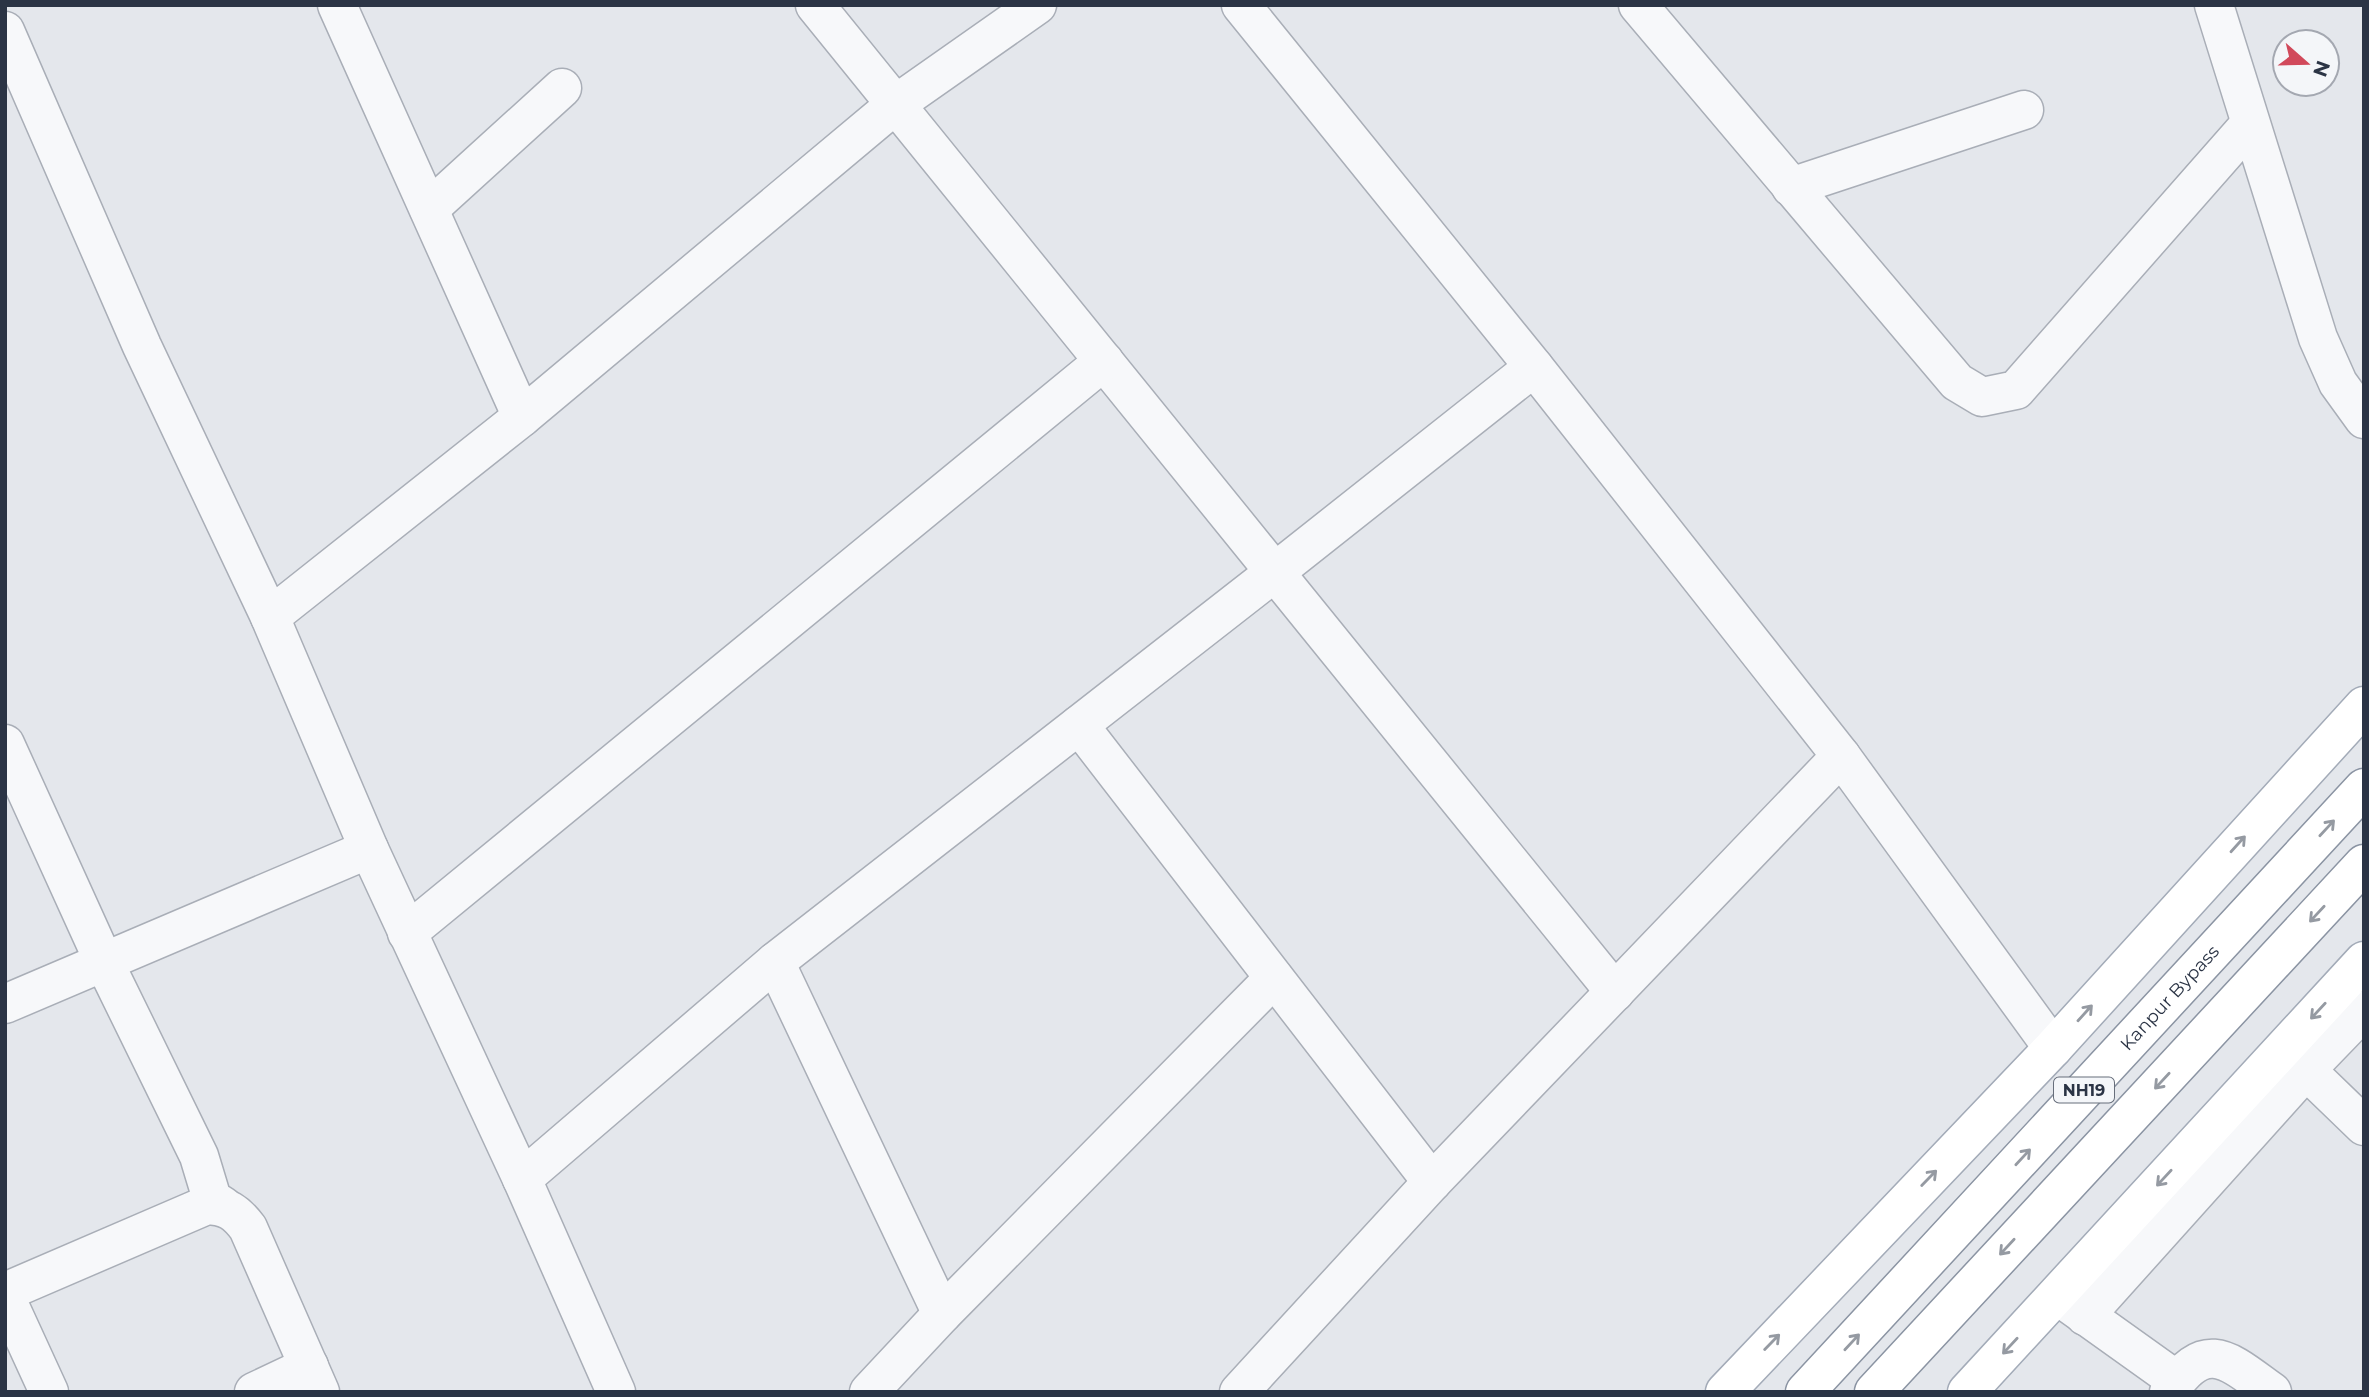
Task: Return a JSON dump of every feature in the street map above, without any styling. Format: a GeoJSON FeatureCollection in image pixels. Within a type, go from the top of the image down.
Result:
{"type":"FeatureCollection","features":[{"type":"Feature","properties":{"kind":"main road"},"geometry":{"type":"LineString","coordinates":[[1725,1392],[2053,1048],[2364,706]]}},
{"type":"Feature","properties":{"kind":"main road","name":"Kanpur Bypass"},"geometry":{"type":"LineString","coordinates":[[1805,1392],[2364,788]]}},
{"type":"Feature","properties":{"kind":"main road","name":"NH19"},"geometry":{"type":"LineString","coordinates":[[1874,1392],[2364,864]]}},
{"type":"Feature","properties":{"kind":"main road"},"geometry":{"type":"LineString","coordinates":[[1967,1392],[2071,1305],[2364,961]]}},
{"type":"Feature","properties":{"kind":"street"},"geometry":{"type":"LineString","coordinates":[[337,5],[523,417]]}},
{"type":"Feature","properties":{"kind":"street"},"geometry":{"type":"LineString","coordinates":[[815,5],[1615,992]]}},
{"type":"Feature","properties":{"kind":"street"},"geometry":{"type":"LineString","coordinates":[[270,617],[523,417],[896,104],[1037,5]]}},
{"type":"Feature","properties":{"kind":"street"},"geometry":{"type":"LineString","coordinates":[[1241,5],[1534,367],[1841,756],[2053,1048]]}},
{"type":"Feature","properties":{"kind":"street"},"geometry":{"type":"LineString","coordinates":[[2214,5],[2318,338],[2338,383],[2364,419]]}},
{"type":"Feature","properties":{"kind":"street"},"geometry":{"type":"LineString","coordinates":[[1649,7],[1791,187],[1957,382],[1982,397],[2017,390],[2250,124]]}},
{"type":"Feature","properties":{"kind":"street"},"geometry":{"type":"LineString","coordinates":[[5,31],[142,346],[270,617],[369,849],[522,1179],[616,1392]]}},
{"type":"Feature","properties":{"kind":"street"},"geometry":{"type":"LineString","coordinates":[[429,209],[562,88]]}},
{"type":"Feature","properties":{"kind":"street"},"geometry":{"type":"LineString","coordinates":[[1791,187],[2024,110]]}},
{"type":"Feature","properties":{"kind":"street"},"geometry":{"type":"LineString","coordinates":[[407,933],[1104,361]]}},
{"type":"Feature","properties":{"kind":"street"},"geometry":{"type":"LineString","coordinates":[[522,1179],[775,962],[1534,367]]}},
{"type":"Feature","properties":{"kind":"street"},"geometry":{"type":"LineString","coordinates":[[1079,725],[1432,1182]]}},
{"type":"Feature","properties":{"kind":"street"},"geometry":{"type":"LineString","coordinates":[[5,744],[104,962],[199,1156],[212,1199],[238,1214],[248,1228],[315,1379],[254,1392]]}},
{"type":"Feature","properties":{"kind":"street"},"geometry":{"type":"LineString","coordinates":[[1239,1392],[1432,1182],[1841,756]]}},
{"type":"Feature","properties":{"kind":"street"},"geometry":{"type":"LineString","coordinates":[[5,1004],[369,849]]}},
{"type":"Feature","properties":{"kind":"street"},"geometry":{"type":"LineString","coordinates":[[775,962],[942,1314]]}},
{"type":"Feature","properties":{"kind":"street"},"geometry":{"type":"LineString","coordinates":[[869,1392],[942,1314],[1274,978]]}},
{"type":"Feature","properties":{"kind":"street"},"geometry":{"type":"LineString","coordinates":[[2272,1392],[2232,1363],[2207,1357],[2191,1365],[2173,1386],[2071,1305],[2364,1010]]}},
{"type":"Feature","properties":{"kind":"street"},"geometry":{"type":"LineString","coordinates":[[2306,1070],[2364,1126]]}},
{"type":"Feature","properties":{"kind":"street"},"geometry":{"type":"LineString","coordinates":[[48,1392],[5,1294],[207,1205],[223,1206]]}}]}
